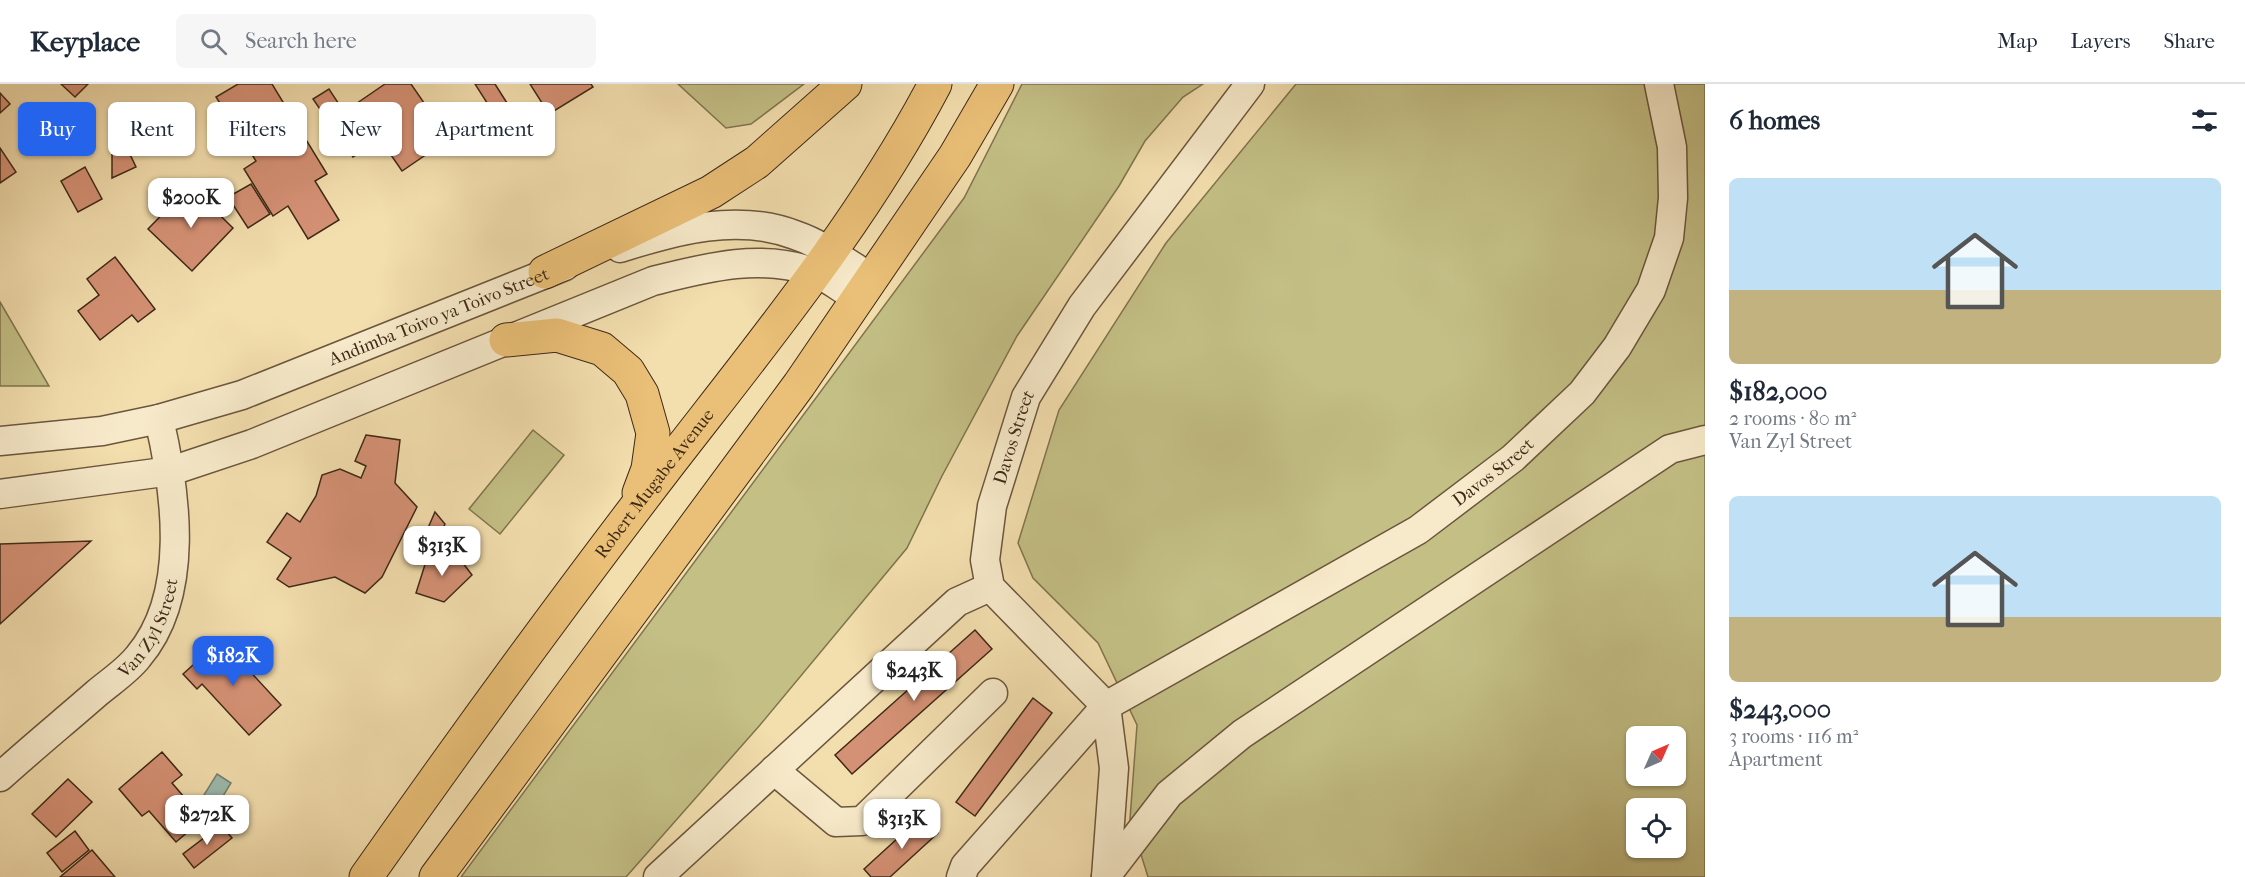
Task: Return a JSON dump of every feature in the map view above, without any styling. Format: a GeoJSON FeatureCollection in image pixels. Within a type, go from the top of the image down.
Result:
{"type":"FeatureCollection","features":[{"type":"Feature","properties":{"kind":"main road"},"geometry":{"type":"LineString","coordinates":[[545,272],[711,192],[757,162],[845,84]]}},
{"type":"Feature","properties":{"kind":"main road","name":"Robert Mugabe Avenue"},"geometry":{"type":"LineString","coordinates":[[366,877],[630,514],[821,263],[863,204],[934,84]]}},
{"type":"Feature","properties":{"kind":"main road"},"geometry":{"type":"LineString","coordinates":[[436,877],[799,385],[955,156],[997,84]]}},
{"type":"Feature","properties":{"kind":"main road"},"geometry":{"type":"LineString","coordinates":[[506,340],[557,335],[602,349],[628,371],[642,394],[652,433],[648,469],[630,514]]}},
{"type":"Feature","properties":{"kind":"street","name":"Davos Street"},"geometry":{"type":"LineString","coordinates":[[990,587],[985,561],[992,506],[1026,397],[1082,306],[1250,84]]}},
{"type":"Feature","properties":{"kind":"street","name":"Davos Street"},"geometry":{"type":"LineString","coordinates":[[961,877],[964,866],[1106,706],[1418,530],[1513,458],[1582,393],[1617,347],[1652,290],[1669,238],[1673,198],[1672,147],[1659,84]]}},
{"type":"Feature","properties":{"kind":"street","name":"Andimba Toivo ya Toivo Street"},"geometry":{"type":"LineString","coordinates":[[0,441],[102,431],[159,420],[242,395],[545,272],[662,235],[724,225],[770,227],[795,235],[821,263],[864,288]]}},
{"type":"Feature","properties":{"kind":"street","name":"Andimba Toivo ya Toivo Street"},"geometry":{"type":"LineString","coordinates":[[0,494],[171,471],[252,444],[653,282],[719,265],[821,263]]}},
{"type":"Feature","properties":{"kind":"street","name":"Van Zyl Street"},"geometry":{"type":"LineString","coordinates":[[0,777],[138,657],[154,630],[166,603],[174,553],[171,471],[159,420]]}},
{"type":"Feature","properties":{"kind":"street"},"geometry":{"type":"LineString","coordinates":[[1106,877],[1169,794],[1242,734],[1670,449],[1705,440]]}},
{"type":"Feature","properties":{"kind":"street"},"geometry":{"type":"LineString","coordinates":[[658,877],[957,602],[990,587],[1106,706],[1114,768],[1106,877]]}},
{"type":"Feature","properties":{"kind":"street"},"geometry":{"type":"LineString","coordinates":[[774,770],[836,822],[862,821],[993,693]]}},
{"type":"Feature","properties":{"kind":"shaded area"},"geometry":{"type":"Polygon","coordinates":[[[678,84],[804,84],[751,124],[726,128],[678,84]]]}},
{"type":"Feature","properties":{"kind":"shaded area"},"geometry":{"type":"Polygon","coordinates":[[[1022,84],[1203,84],[1183,97],[1145,141],[1119,186],[1017,336],[942,476],[907,548],[760,725],[626,877],[461,877],[964,198],[1022,84]]]}},
{"type":"Feature","properties":{"kind":"shaded area"},"geometry":{"type":"Polygon","coordinates":[[[1296,84],[1705,84],[1705,877],[1148,877],[1130,819],[1137,725],[1098,643],[1033,578],[1018,543],[1059,410],[1166,243],[1296,84]]]}},
{"type":"Feature","properties":{"kind":"shaded area"},"geometry":{"type":"Polygon","coordinates":[[[0,302],[49,386],[0,386],[0,302]]]}},
{"type":"Feature","properties":{"kind":"shaded area"},"geometry":{"type":"Polygon","coordinates":[[[533,430],[564,455],[500,534],[469,509],[533,430]]]}},
{"type":"Feature","properties":{"kind":"shaded area"},"geometry":{"type":"Polygon","coordinates":[[[217,774],[231,783],[214,811],[199,803],[217,774]]]}},
{"type":"Feature","properties":{"kind":"building"},"geometry":{"type":"Polygon","coordinates":[[[61,84],[88,84],[75,97],[61,84]]]}},
{"type":"Feature","properties":{"kind":"building"},"geometry":{"type":"Polygon","coordinates":[[[238,84],[272,84],[283,102],[219,102],[216,97],[238,84]]]}},
{"type":"Feature","properties":{"kind":"building"},"geometry":{"type":"Polygon","coordinates":[[[385,84],[411,84],[423,102],[414,102],[414,156],[424,156],[402,171],[392,156],[402,156],[402,102],[359,102],[385,84]]]}},
{"type":"Feature","properties":{"kind":"building"},"geometry":{"type":"Polygon","coordinates":[[[475,84],[495,84],[506,102],[486,102],[475,84]]]}},
{"type":"Feature","properties":{"kind":"building"},"geometry":{"type":"Polygon","coordinates":[[[530,84],[591,84],[593,87],[555,110],[555,102],[541,102],[530,84]]]}},
{"type":"Feature","properties":{"kind":"building"},"geometry":{"type":"Polygon","coordinates":[[[329,89],[337,102],[319,102],[319,108],[313,99],[329,89]]]}},
{"type":"Feature","properties":{"kind":"building"},"geometry":{"type":"Polygon","coordinates":[[[0,93],[10,104],[0,113],[0,93]]]}},
{"type":"Feature","properties":{"kind":"building"},"geometry":{"type":"Polygon","coordinates":[[[307,141],[327,174],[315,181],[339,220],[308,239],[288,206],[273,216],[244,169],[256,161],[253,156],[307,156],[307,141]]]}},
{"type":"Feature","properties":{"kind":"building"},"geometry":{"type":"Polygon","coordinates":[[[0,148],[16,172],[0,183],[0,148]]]}},
{"type":"Feature","properties":{"kind":"building"},"geometry":{"type":"Polygon","coordinates":[[[112,156],[131,156],[136,167],[112,178],[112,156]]]}},
{"type":"Feature","properties":{"kind":"building"},"geometry":{"type":"Polygon","coordinates":[[[85,167],[102,199],[78,212],[61,181],[85,167]]]}},
{"type":"Feature","properties":{"kind":"building"},"geometry":{"type":"Polygon","coordinates":[[[251,184],[270,214],[248,228],[228,197],[251,184]]]}},
{"type":"Feature","properties":{"kind":"building"},"geometry":{"type":"Polygon","coordinates":[[[190,186],[233,228],[192,271],[148,229],[190,186]]]}},
{"type":"Feature","properties":{"kind":"building"},"geometry":{"type":"Polygon","coordinates":[[[115,257],[155,309],[138,322],[132,315],[100,340],[78,311],[99,295],[87,279],[115,257]]]}},
{"type":"Feature","properties":{"kind":"building"},"geometry":{"type":"Polygon","coordinates":[[[366,435],[400,440],[395,483],[417,507],[382,577],[365,593],[335,577],[289,587],[277,579],[291,558],[267,542],[287,513],[300,522],[316,496],[322,475],[340,469],[361,478],[366,466],[355,461],[366,435]]]}},
{"type":"Feature","properties":{"kind":"building"},"geometry":{"type":"Polygon","coordinates":[[[435,512],[445,524],[434,549],[421,544],[435,512]]]}},
{"type":"Feature","properties":{"kind":"building"},"geometry":{"type":"Polygon","coordinates":[[[91,541],[0,624],[0,544],[91,541]]]}},
{"type":"Feature","properties":{"kind":"building"},"geometry":{"type":"Polygon","coordinates":[[[456,554],[472,575],[444,602],[416,593],[428,555],[456,554]]]}},
{"type":"Feature","properties":{"kind":"building"},"geometry":{"type":"Polygon","coordinates":[[[975,630],[992,649],[852,774],[835,755],[975,630]]]}},
{"type":"Feature","properties":{"kind":"building"},"geometry":{"type":"Polygon","coordinates":[[[221,640],[281,705],[249,735],[202,684],[197,689],[183,674],[221,640]]]}},
{"type":"Feature","properties":{"kind":"building"},"geometry":{"type":"Polygon","coordinates":[[[1033,698],[1052,713],[975,816],[956,802],[1033,698]]]}},
{"type":"Feature","properties":{"kind":"building"},"geometry":{"type":"Polygon","coordinates":[[[162,752],[182,775],[172,783],[203,819],[176,842],[149,811],[142,816],[119,789],[162,752]]]}},
{"type":"Feature","properties":{"kind":"building"},"geometry":{"type":"Polygon","coordinates":[[[68,779],[92,802],[56,837],[32,814],[68,779]]]}},
{"type":"Feature","properties":{"kind":"building"},"geometry":{"type":"Polygon","coordinates":[[[922,816],[938,833],[890,877],[871,877],[864,869],[922,816]]]}},
{"type":"Feature","properties":{"kind":"building"},"geometry":{"type":"Polygon","coordinates":[[[221,825],[232,838],[194,868],[183,854],[221,825]]]}},
{"type":"Feature","properties":{"kind":"building"},"geometry":{"type":"Polygon","coordinates":[[[75,831],[89,850],[62,872],[47,853],[75,831]]]}},
{"type":"Feature","properties":{"kind":"building"},"geometry":{"type":"Polygon","coordinates":[[[92,850],[115,877],[60,877],[92,850]]]}}]}
